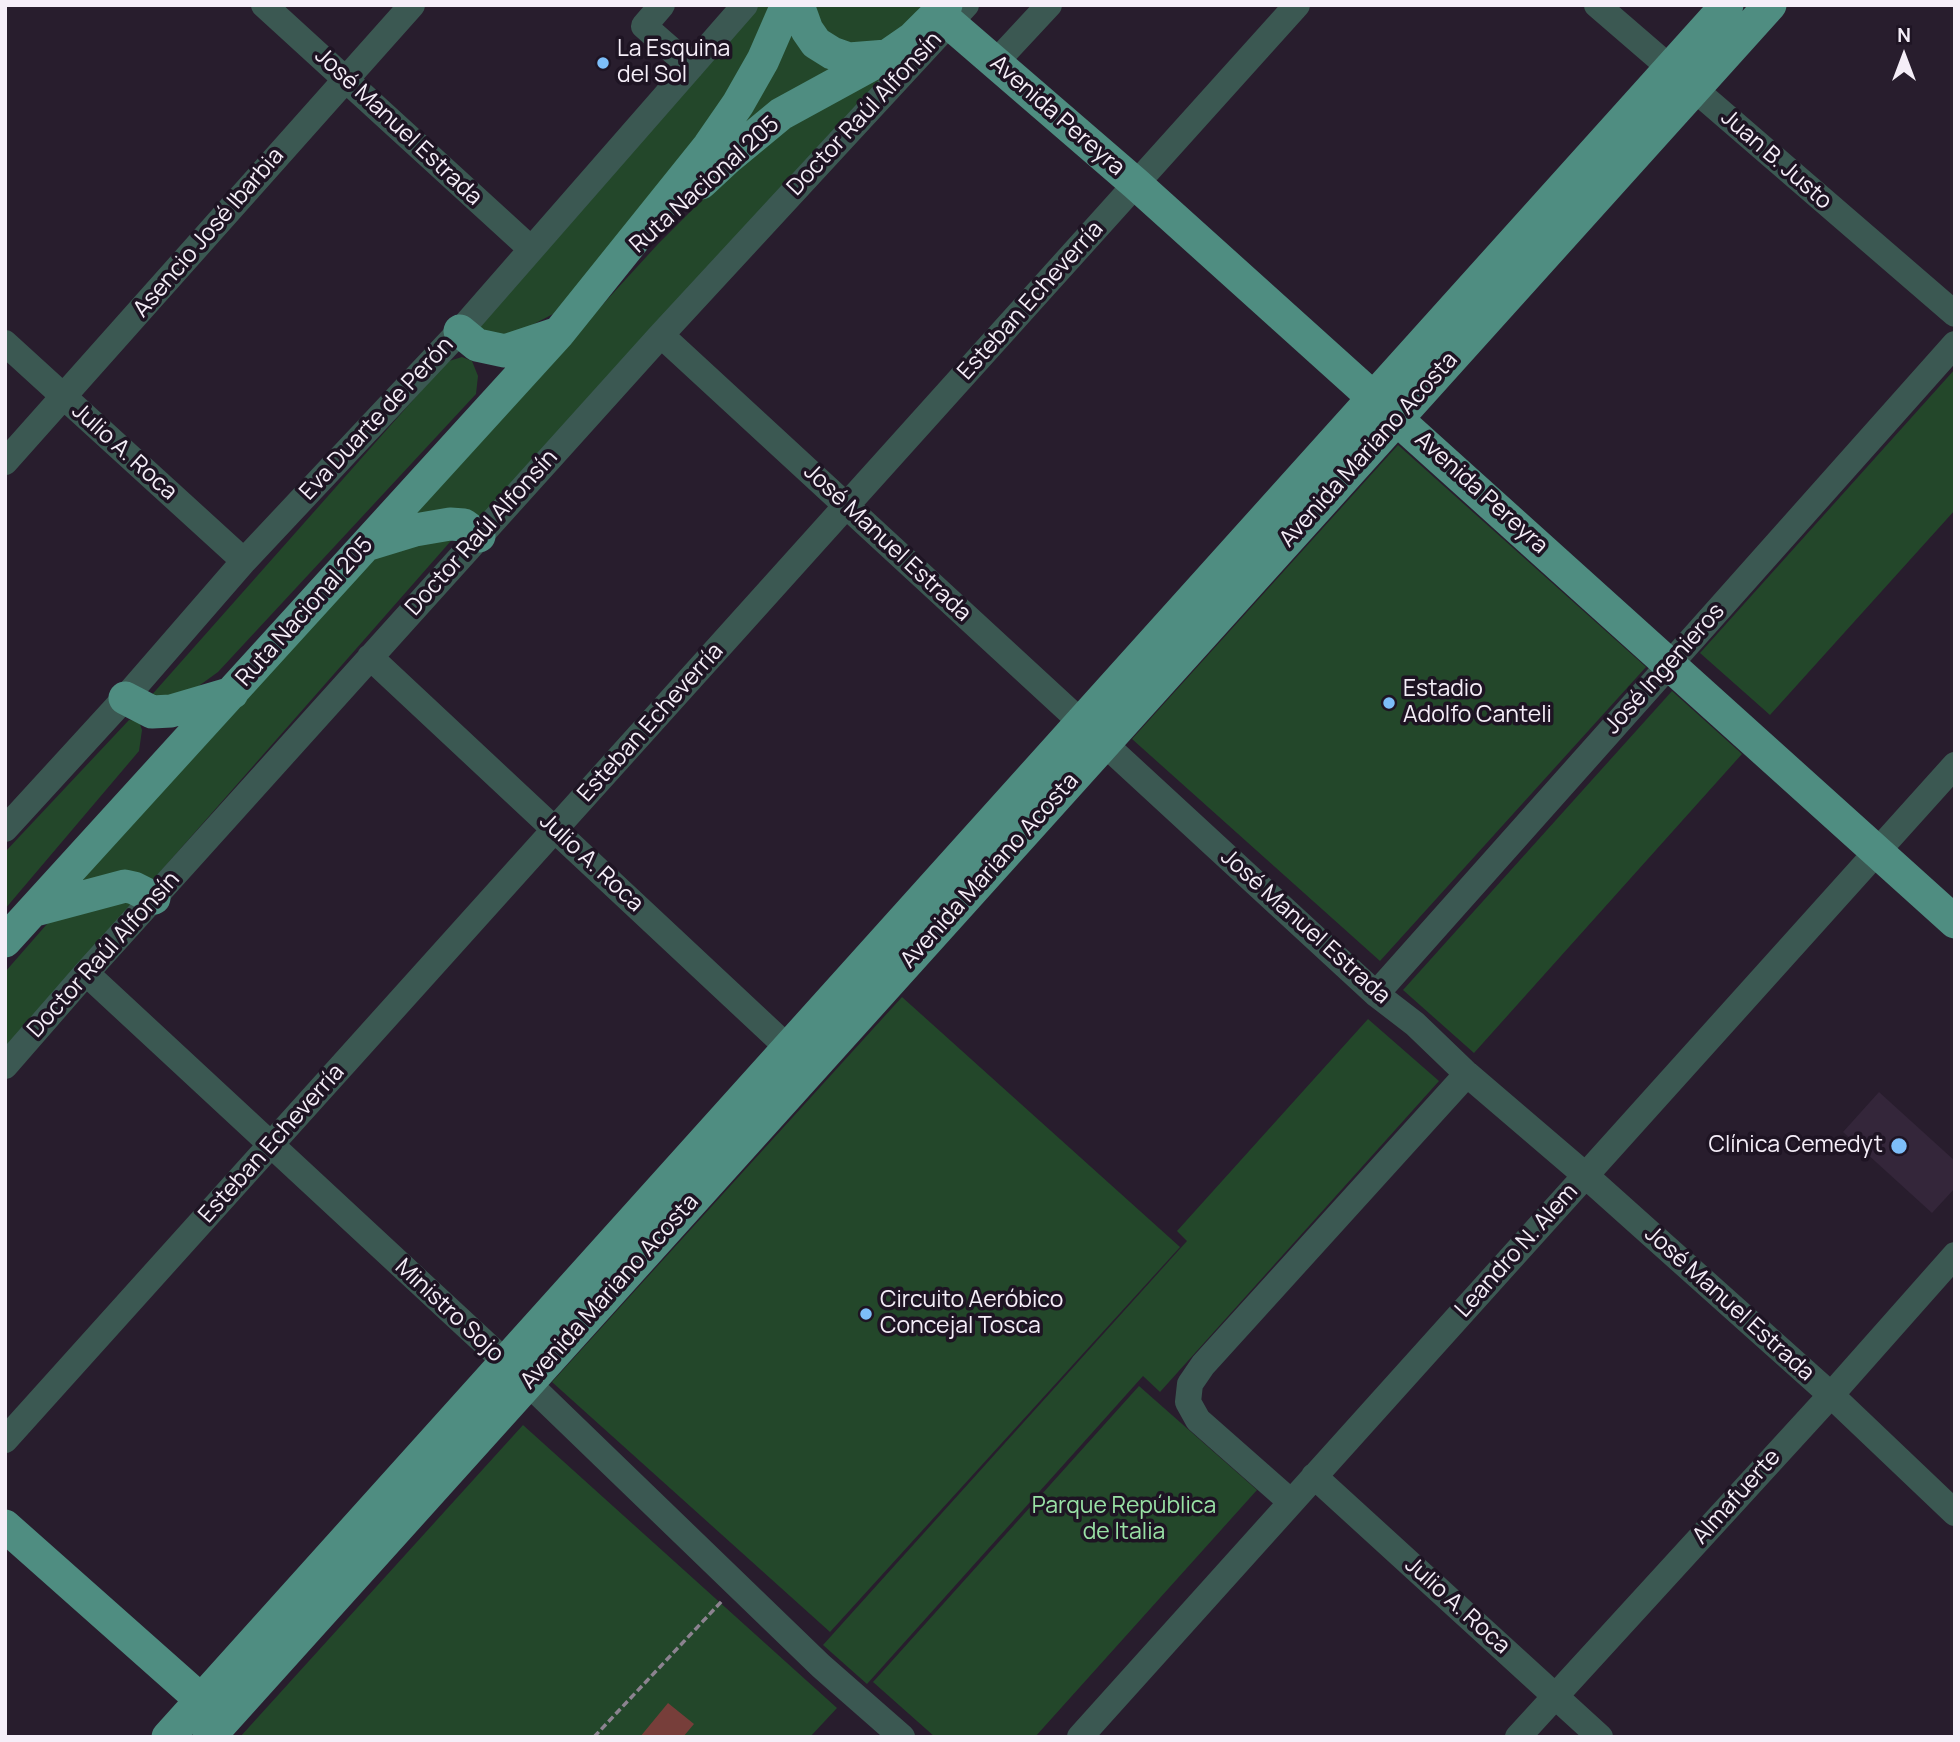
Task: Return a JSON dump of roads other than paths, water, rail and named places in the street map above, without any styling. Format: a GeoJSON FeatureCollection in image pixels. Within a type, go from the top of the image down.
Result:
{"type":"FeatureCollection","features":[{"type":"Feature","properties":{"kind":"main road","name":"Ruta Nacional 205"},"geometry":{"type":"LineString","coordinates":[[5,941],[558,334],[709,146],[738,104],[763,60],[787,5]]}},
{"type":"Feature","properties":{"kind":"main road"},"geometry":{"type":"LineString","coordinates":[[798,5],[807,30],[817,43],[832,53],[849,59],[887,56]]}},
{"type":"Feature","properties":{"kind":"main road","name":"Avenida Mariano Acosta"},"geometry":{"type":"LineString","coordinates":[[1682,79],[1727,5]]}},
{"type":"Feature","properties":{"kind":"main road","name":"Avenida Mariano Acosta"},"geometry":{"type":"LineString","coordinates":[[168,1737],[211,1719],[516,1373],[1682,79],[1770,5]]}},
{"type":"Feature","properties":{"kind":"main road","name":"Ruta Nacional 205"},"geometry":{"type":"LineString","coordinates":[[602,281],[729,156],[781,114],[887,56],[950,12]]}},
{"type":"Feature","properties":{"kind":"main road","name":"Avenida Pereyra"},"geometry":{"type":"LineString","coordinates":[[950,12],[995,63],[1136,184],[1955,922]]}},
{"type":"Feature","properties":{"kind":"main road"},"geometry":{"type":"LineString","coordinates":[[460,331],[477,345],[505,351],[558,334]]}},
{"type":"Feature","properties":{"kind":"main road"},"geometry":{"type":"LineString","coordinates":[[366,545],[415,530],[450,524],[464,524],[479,536]]}},
{"type":"Feature","properties":{"kind":"main road"},"geometry":{"type":"LineString","coordinates":[[125,698],[152,712],[171,711],[232,693]]}},
{"type":"Feature","properties":{"kind":"main road"},"geometry":{"type":"LineString","coordinates":[[34,910],[125,886],[154,898]]}},
{"type":"Feature","properties":{"kind":"main road"},"geometry":{"type":"LineString","coordinates":[[5,1526],[211,1719]]}},
{"type":"Feature","properties":{"kind":"street","name":"José Manuel Estrada"},"geometry":{"type":"LineString","coordinates":[[264,5],[531,249]]}},
{"type":"Feature","properties":{"kind":"street","name":"Asencio José Ibarbia"},"geometry":{"type":"LineString","coordinates":[[5,461],[412,5]]}},
{"type":"Feature","properties":{"kind":"street"},"geometry":{"type":"LineString","coordinates":[[662,5],[644,26],[691,67]]}},
{"type":"Feature","properties":{"kind":"street","name":"Eva Duarte de Perón"},"geometry":{"type":"LineString","coordinates":[[5,829],[125,698],[244,561],[460,331],[745,5]]}},
{"type":"Feature","properties":{"kind":"street"},"geometry":{"type":"LineString","coordinates":[[995,63],[1049,5]]}},
{"type":"Feature","properties":{"kind":"street","name":"Esteban Echeverría"},"geometry":{"type":"LineString","coordinates":[[5,1440],[1297,5]]}},
{"type":"Feature","properties":{"kind":"street","name":"Juan B. Justo"},"geometry":{"type":"LineString","coordinates":[[1597,5],[1955,314]]}},
{"type":"Feature","properties":{"kind":"street","name":"Doctor Raúl Alfonsín"},"geometry":{"type":"LineString","coordinates":[[5,1066],[950,12]]}},
{"type":"Feature","properties":{"kind":"street","name":"José Manuel Estrada"},"geometry":{"type":"LineString","coordinates":[[661,335],[1376,994],[1415,1024],[1467,1074],[1585,1175],[1831,1395],[1955,1513]]}},
{"type":"Feature","properties":{"kind":"street","name":"Julio A. Roca"},"geometry":{"type":"LineString","coordinates":[[5,344],[244,561]]}},
{"type":"Feature","properties":{"kind":"street","name":"José Ingenieros"},"geometry":{"type":"LineString","coordinates":[[1376,994],[1955,344]]}},
{"type":"Feature","properties":{"kind":"street","name":"Julio A. Roca"},"geometry":{"type":"LineString","coordinates":[[370,657],[800,1058]]}},
{"type":"Feature","properties":{"kind":"street","name":"Leandro N. Alem"},"geometry":{"type":"LineString","coordinates":[[1080,1737],[1955,765]]}},
{"type":"Feature","properties":{"kind":"street","name":"Ministro Sojo"},"geometry":{"type":"LineString","coordinates":[[86,973],[516,1373],[821,1666],[902,1737]]}},
{"type":"Feature","properties":{"kind":"street"},"geometry":{"type":"LineString","coordinates":[[1291,1502],[1198,1420],[1188,1402],[1190,1384],[1203,1365],[1467,1074]]}},
{"type":"Feature","properties":{"kind":"street","name":"Almafuerte"},"geometry":{"type":"LineString","coordinates":[[1518,1737],[1831,1395],[1955,1255]]}},
{"type":"Feature","properties":{"kind":"street","name":"Julio A. Roca"},"geometry":{"type":"LineString","coordinates":[[1314,1476],[1600,1737]]}},
{"type":"Feature","properties":{"kind":"place","name":"La Esquina del Sol"},"geometry":{"type":"Point","coordinates":[603,63]}},
{"type":"Feature","properties":{"kind":"place","name":"Estadio Adolfo Canteli"},"geometry":{"type":"Point","coordinates":[1389,703]}},
{"type":"Feature","properties":{"kind":"place","name":"Clínica Cemedyt"},"geometry":{"type":"Point","coordinates":[1899,1146]}},
{"type":"Feature","properties":{"kind":"place","name":"Circuito Aeróbico Concejal Tosca"},"geometry":{"type":"Point","coordinates":[866,1314]}},
{"type":"Feature","properties":{"kind":"park label","name":"Parque República de Italia"},"geometry":{"type":"Point","coordinates":[1124,1520]}}]}
